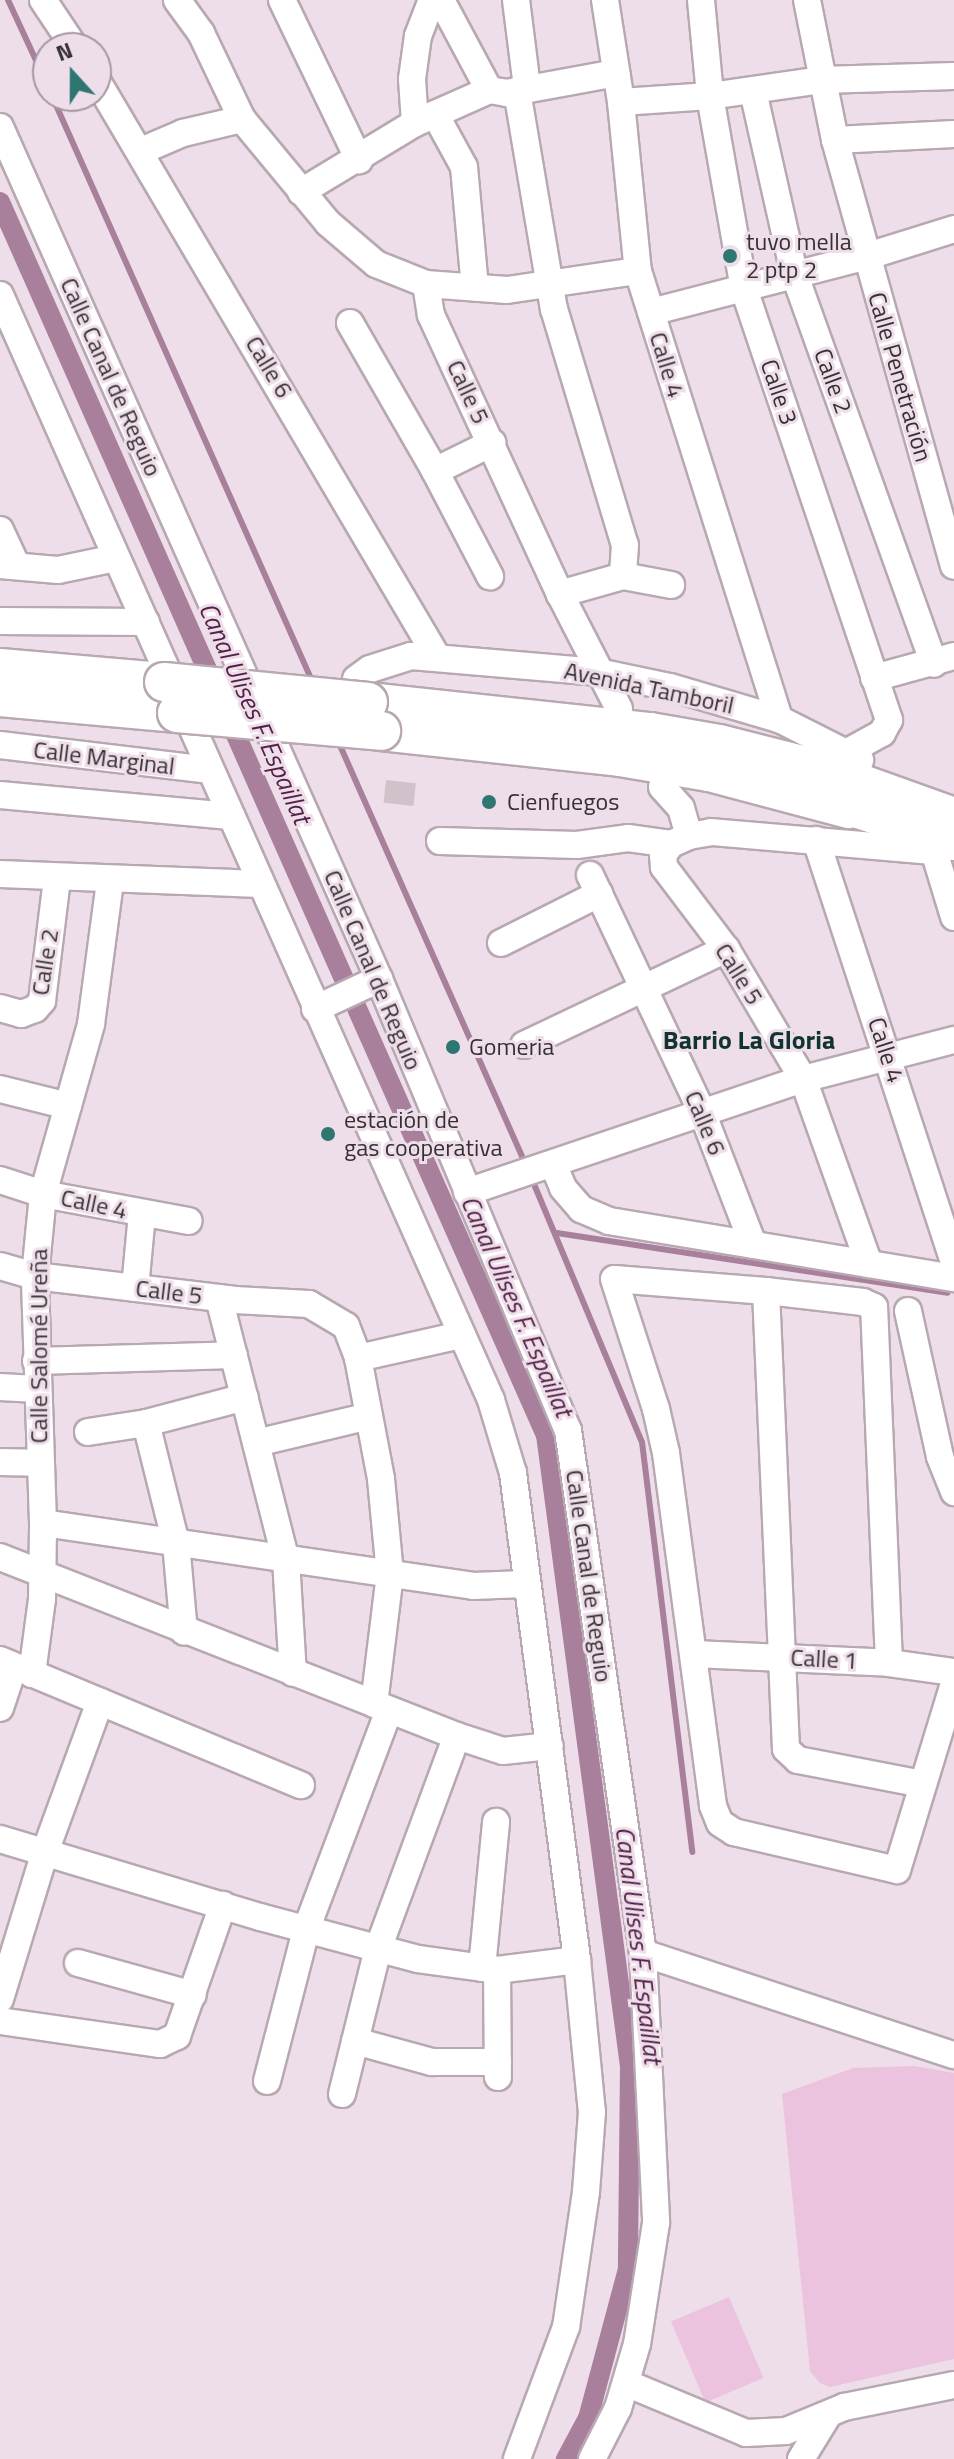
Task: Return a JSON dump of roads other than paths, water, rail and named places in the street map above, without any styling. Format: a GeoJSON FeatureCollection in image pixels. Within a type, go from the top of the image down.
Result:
{"type":"FeatureCollection","features":[{"type":"Feature","properties":{"kind":"highway"},"geometry":{"type":"LineString","coordinates":[[0,668],[170,698]]}},
{"type":"Feature","properties":{"kind":"highway"},"geometry":{"type":"LineString","coordinates":[[0,697],[368,704],[709,772],[851,780]]}},
{"type":"Feature","properties":{"kind":"main road"},"geometry":{"type":"LineString","coordinates":[[851,780],[923,802],[945,836]]}},
{"type":"Feature","properties":{"kind":"main road"},"geometry":{"type":"LineString","coordinates":[[851,780],[945,836]]}},
{"type":"Feature","properties":{"kind":"street"},"geometry":{"type":"LineString","coordinates":[[43,0],[64,32]]}},
{"type":"Feature","properties":{"kind":"street"},"geometry":{"type":"LineString","coordinates":[[177,0],[201,33],[242,119],[328,223],[376,264],[426,284],[507,290],[638,271]]}},
{"type":"Feature","properties":{"kind":"street"},"geometry":{"type":"LineString","coordinates":[[282,0],[359,160]]}},
{"type":"Feature","properties":{"kind":"street"},"geometry":{"type":"LineString","coordinates":[[432,0],[418,36],[412,79],[425,118],[464,167],[475,287]]}},
{"type":"Feature","properties":{"kind":"street"},"geometry":{"type":"LineString","coordinates":[[441,0],[489,90]]}},
{"type":"Feature","properties":{"kind":"street"},"geometry":{"type":"LineString","coordinates":[[516,0],[522,89],[550,285],[559,326],[625,545],[623,576]]}},
{"type":"Feature","properties":{"kind":"street","name":"Calle 4"},"geometry":{"type":"LineString","coordinates":[[605,0],[621,102],[638,271],[779,719]]}},
{"type":"Feature","properties":{"kind":"street","name":"Calle 3"},"geometry":{"type":"LineString","coordinates":[[701,0],[710,96],[744,289],[889,720],[851,780]]}},
{"type":"Feature","properties":{"kind":"street","name":"Calle Penetración"},"geometry":{"type":"LineString","coordinates":[[807,0],[835,140],[954,566]]}},
{"type":"Feature","properties":{"kind":"street"},"geometry":{"type":"LineString","coordinates":[[301,192],[425,118],[489,90],[522,89],[616,73]]}},
{"type":"Feature","properties":{"kind":"street"},"geometry":{"type":"LineString","coordinates":[[621,102],[710,96],[821,80],[954,76]]}},
{"type":"Feature","properties":{"kind":"street","name":"Calle 2"},"geometry":{"type":"LineString","coordinates":[[753,91],[794,273],[944,660]]}},
{"type":"Feature","properties":{"kind":"street","name":"Calle 6"},"geometry":{"type":"LineString","coordinates":[[112,105],[437,657]]}},
{"type":"Feature","properties":{"kind":"street"},"geometry":{"type":"LineString","coordinates":[[141,151],[183,133],[242,119]]}},
{"type":"Feature","properties":{"kind":"street","name":"Calle Canal de Reguio"},"geometry":{"type":"LineString","coordinates":[[0,127],[372,983],[467,1192],[568,1430],[643,1953],[656,2223],[639,2332],[626,2383],[618,2408],[592,2459]]}},
{"type":"Feature","properties":{"kind":"street"},"geometry":{"type":"LineString","coordinates":[[835,140],[954,134]]}},
{"type":"Feature","properties":{"kind":"street"},"geometry":{"type":"LineString","coordinates":[[651,312],[868,256],[954,229]]}},
{"type":"Feature","properties":{"kind":"street","name":"Calle 5"},"geometry":{"type":"LineString","coordinates":[[426,284],[431,315],[560,594],[619,709]]}},
{"type":"Feature","properties":{"kind":"street"},"geometry":{"type":"LineString","coordinates":[[0,295],[260,884],[320,1006],[491,1400],[513,1473],[577,1960],[592,2112],[586,2192],[566,2327],[517,2459]]}},
{"type":"Feature","properties":{"kind":"street"},"geometry":{"type":"LineString","coordinates":[[350,323],[435,471],[490,576]]}},
{"type":"Feature","properties":{"kind":"street"},"geometry":{"type":"LineString","coordinates":[[435,471],[492,443]]}},
{"type":"Feature","properties":{"kind":"street"},"geometry":{"type":"LineString","coordinates":[[0,530],[8,566],[58,570],[116,558]]}},
{"type":"Feature","properties":{"kind":"street"},"geometry":{"type":"LineString","coordinates":[[560,594],[623,576],[671,585]]}},
{"type":"Feature","properties":{"kind":"street"},"geometry":{"type":"LineString","coordinates":[[0,621],[146,622]]}},
{"type":"Feature","properties":{"kind":"street","name":"Avenida Tamboril"},"geometry":{"type":"LineString","coordinates":[[368,704],[370,669],[411,656],[598,672],[670,687],[779,719],[851,780]]}},
{"type":"Feature","properties":{"kind":"street"},"geometry":{"type":"LineString","coordinates":[[874,678],[944,660]]}},
{"type":"Feature","properties":{"kind":"street","name":"Calle Marginal"},"geometry":{"type":"LineString","coordinates":[[0,745],[209,770]]}},
{"type":"Feature","properties":{"kind":"street"},"geometry":{"type":"LineString","coordinates":[[662,787],[681,808],[680,840]]}},
{"type":"Feature","properties":{"kind":"street"},"geometry":{"type":"LineString","coordinates":[[0,795],[230,816]]}},
{"type":"Feature","properties":{"kind":"street"},"geometry":{"type":"LineString","coordinates":[[440,841],[577,845],[628,838],[680,840],[711,832],[816,840],[945,836],[954,917]]}},
{"type":"Feature","properties":{"kind":"street","name":"Calle 5"},"geometry":{"type":"LineString","coordinates":[[680,840],[663,855],[664,867],[726,949],[803,1079],[869,1264]]}},
{"type":"Feature","properties":{"kind":"street","name":"Calle 4"},"geometry":{"type":"LineString","coordinates":[[816,840],[954,1261]]}},
{"type":"Feature","properties":{"kind":"street"},"geometry":{"type":"LineString","coordinates":[[0,874],[110,881],[260,884]]}},
{"type":"Feature","properties":{"kind":"street","name":"Calle 2"},"geometry":{"type":"LineString","coordinates":[[0,1008],[21,1014],[35,1009],[42,1001],[57,878]]}},
{"type":"Feature","properties":{"kind":"street","name":"Calle Salomé Ureña"},"geometry":{"type":"LineString","coordinates":[[0,1708],[15,1667],[39,1626],[43,1523],[35,1276],[43,1194],[91,1024],[110,881]]}},
{"type":"Feature","properties":{"kind":"street","name":"Calle 6"},"geometry":{"type":"LineString","coordinates":[[501,943],[595,884],[702,1112],[753,1244]]}},
{"type":"Feature","properties":{"kind":"street"},"geometry":{"type":"LineString","coordinates":[[524,1045],[726,949]]}},
{"type":"Feature","properties":{"kind":"street"},"geometry":{"type":"LineString","coordinates":[[320,1006],[372,983]]}},
{"type":"Feature","properties":{"kind":"street"},"geometry":{"type":"LineString","coordinates":[[467,1192],[803,1079],[954,1040]]}},
{"type":"Feature","properties":{"kind":"street"},"geometry":{"type":"LineString","coordinates":[[0,1089],[68,1106]]}},
{"type":"Feature","properties":{"kind":"street"},"geometry":{"type":"LineString","coordinates":[[536,1169],[563,1188],[581,1209],[609,1221],[954,1278]]}},
{"type":"Feature","properties":{"kind":"street","name":"Calle 4"},"geometry":{"type":"LineString","coordinates":[[0,1180],[43,1194],[189,1221]]}},
{"type":"Feature","properties":{"kind":"street"},"geometry":{"type":"LineString","coordinates":[[135,1288],[142,1214]]}},
{"type":"Feature","properties":{"kind":"street","name":"Calle 5"},"geometry":{"type":"LineString","coordinates":[[0,1266],[35,1276],[219,1298],[309,1304],[346,1326],[358,1358],[381,1479],[390,1574],[382,1707],[306,1930],[267,2081]]}},
{"type":"Feature","properties":{"kind":"street"},"geometry":{"type":"LineString","coordinates":[[889,1663],[874,1307],[867,1302],[766,1291],[613,1280],[660,1423],[713,1806],[718,1819],[726,1828],[897,1870],[954,1683]]}},
{"type":"Feature","properties":{"kind":"street"},"geometry":{"type":"LineString","coordinates":[[766,1291],[785,1746],[789,1755],[923,1784]]}},
{"type":"Feature","properties":{"kind":"street"},"geometry":{"type":"LineString","coordinates":[[219,1298],[286,1560],[293,1673]]}},
{"type":"Feature","properties":{"kind":"street"},"geometry":{"type":"LineString","coordinates":[[908,1311],[940,1457],[954,1492]]}},
{"type":"Feature","properties":{"kind":"street"},"geometry":{"type":"LineString","coordinates":[[358,1358],[461,1335]]}},
{"type":"Feature","properties":{"kind":"street"},"geometry":{"type":"LineString","coordinates":[[36,1361],[234,1355]]}},
{"type":"Feature","properties":{"kind":"street"},"geometry":{"type":"LineString","coordinates":[[0,1387],[37,1389]]}},
{"type":"Feature","properties":{"kind":"street"},"geometry":{"type":"LineString","coordinates":[[88,1432],[146,1423],[245,1397]]}},
{"type":"Feature","properties":{"kind":"street"},"geometry":{"type":"LineString","coordinates":[[256,1443],[369,1416]]}},
{"type":"Feature","properties":{"kind":"street"},"geometry":{"type":"LineString","coordinates":[[146,1423],[176,1543],[184,1632]]}},
{"type":"Feature","properties":{"kind":"street"},"geometry":{"type":"LineString","coordinates":[[0,1462],[39,1463]]}},
{"type":"Feature","properties":{"kind":"street"},"geometry":{"type":"LineString","coordinates":[[43,1523],[473,1586],[526,1584]]}},
{"type":"Feature","properties":{"kind":"street"},"geometry":{"type":"LineString","coordinates":[[0,1557],[107,1596],[184,1632],[457,1736],[503,1751],[550,1746]]}},
{"type":"Feature","properties":{"kind":"street","name":"Calle 1"},"geometry":{"type":"LineString","coordinates":[[694,1654],[889,1663],[954,1672]]}},
{"type":"Feature","properties":{"kind":"street"},"geometry":{"type":"LineString","coordinates":[[15,1667],[301,1785]]}},
{"type":"Feature","properties":{"kind":"street"},"geometry":{"type":"LineString","coordinates":[[0,1999],[45,1852],[100,1702]]}},
{"type":"Feature","properties":{"kind":"street"},"geometry":{"type":"LineString","coordinates":[[342,2094],[378,1949],[457,1736]]}},
{"type":"Feature","properties":{"kind":"street"},"geometry":{"type":"LineString","coordinates":[[355,2041],[432,2062],[498,2070],[490,1969],[496,1822]]}},
{"type":"Feature","properties":{"kind":"street"},"geometry":{"type":"LineString","coordinates":[[0,1839],[378,1949],[490,1969],[577,1960]]}},
{"type":"Feature","properties":{"kind":"street"},"geometry":{"type":"LineString","coordinates":[[0,2021],[160,2044],[177,2036],[223,1905]]}},
{"type":"Feature","properties":{"kind":"street"},"geometry":{"type":"LineString","coordinates":[[643,1953],[954,2055]]}},
{"type":"Feature","properties":{"kind":"street"},"geometry":{"type":"LineString","coordinates":[[78,1963],[193,1995]]}},
{"type":"Feature","properties":{"kind":"street"},"geometry":{"type":"LineString","coordinates":[[626,2383],[746,2433],[786,2431],[844,2407],[954,2385]]}},
{"type":"Feature","properties":{"kind":"street"},"geometry":{"type":"LineString","coordinates":[[801,2459],[828,2415]]}},
{"type":"Feature","properties":{"kind":"waterway"},"geometry":{"type":"LineString","coordinates":[[8,0],[32,52]]}},
{"type":"Feature","properties":{"kind":"waterway"},"geometry":{"type":"LineString","coordinates":[[59,112],[313,683]]}},
{"type":"Feature","properties":{"kind":"waterway","name":"Canal Ulises F. Espaillat"},"geometry":{"type":"LineString","coordinates":[[0,202],[546,1435],[630,2066],[628,2269],[588,2418],[566,2459]]}},
{"type":"Feature","properties":{"kind":"waterway"},"geometry":{"type":"LineString","coordinates":[[338,741],[526,1166]]}},
{"type":"Feature","properties":{"kind":"waterway"},"geometry":{"type":"LineString","coordinates":[[531,1177],[642,1442],[692,1852]]}},
{"type":"Feature","properties":{"kind":"waterway"},"geometry":{"type":"LineString","coordinates":[[557,1233],[947,1293]]}},
{"type":"Feature","properties":{"kind":"place","name":"tuvo mella 2 ptp 2"},"geometry":{"type":"Point","coordinates":[730,256]}},
{"type":"Feature","properties":{"kind":"place","name":"Cienfuegos"},"geometry":{"type":"Point","coordinates":[489,802]}},
{"type":"Feature","properties":{"kind":"place","name":"Gomeria"},"geometry":{"type":"Point","coordinates":[453,1047]}},
{"type":"Feature","properties":{"kind":"place","name":"estación de gas cooperativa"},"geometry":{"type":"Point","coordinates":[328,1134]}},
{"type":"Feature","properties":{"kind":"district","name":"Barrio La Gloria"},"geometry":{"type":"Point","coordinates":[749,1040]}}]}
